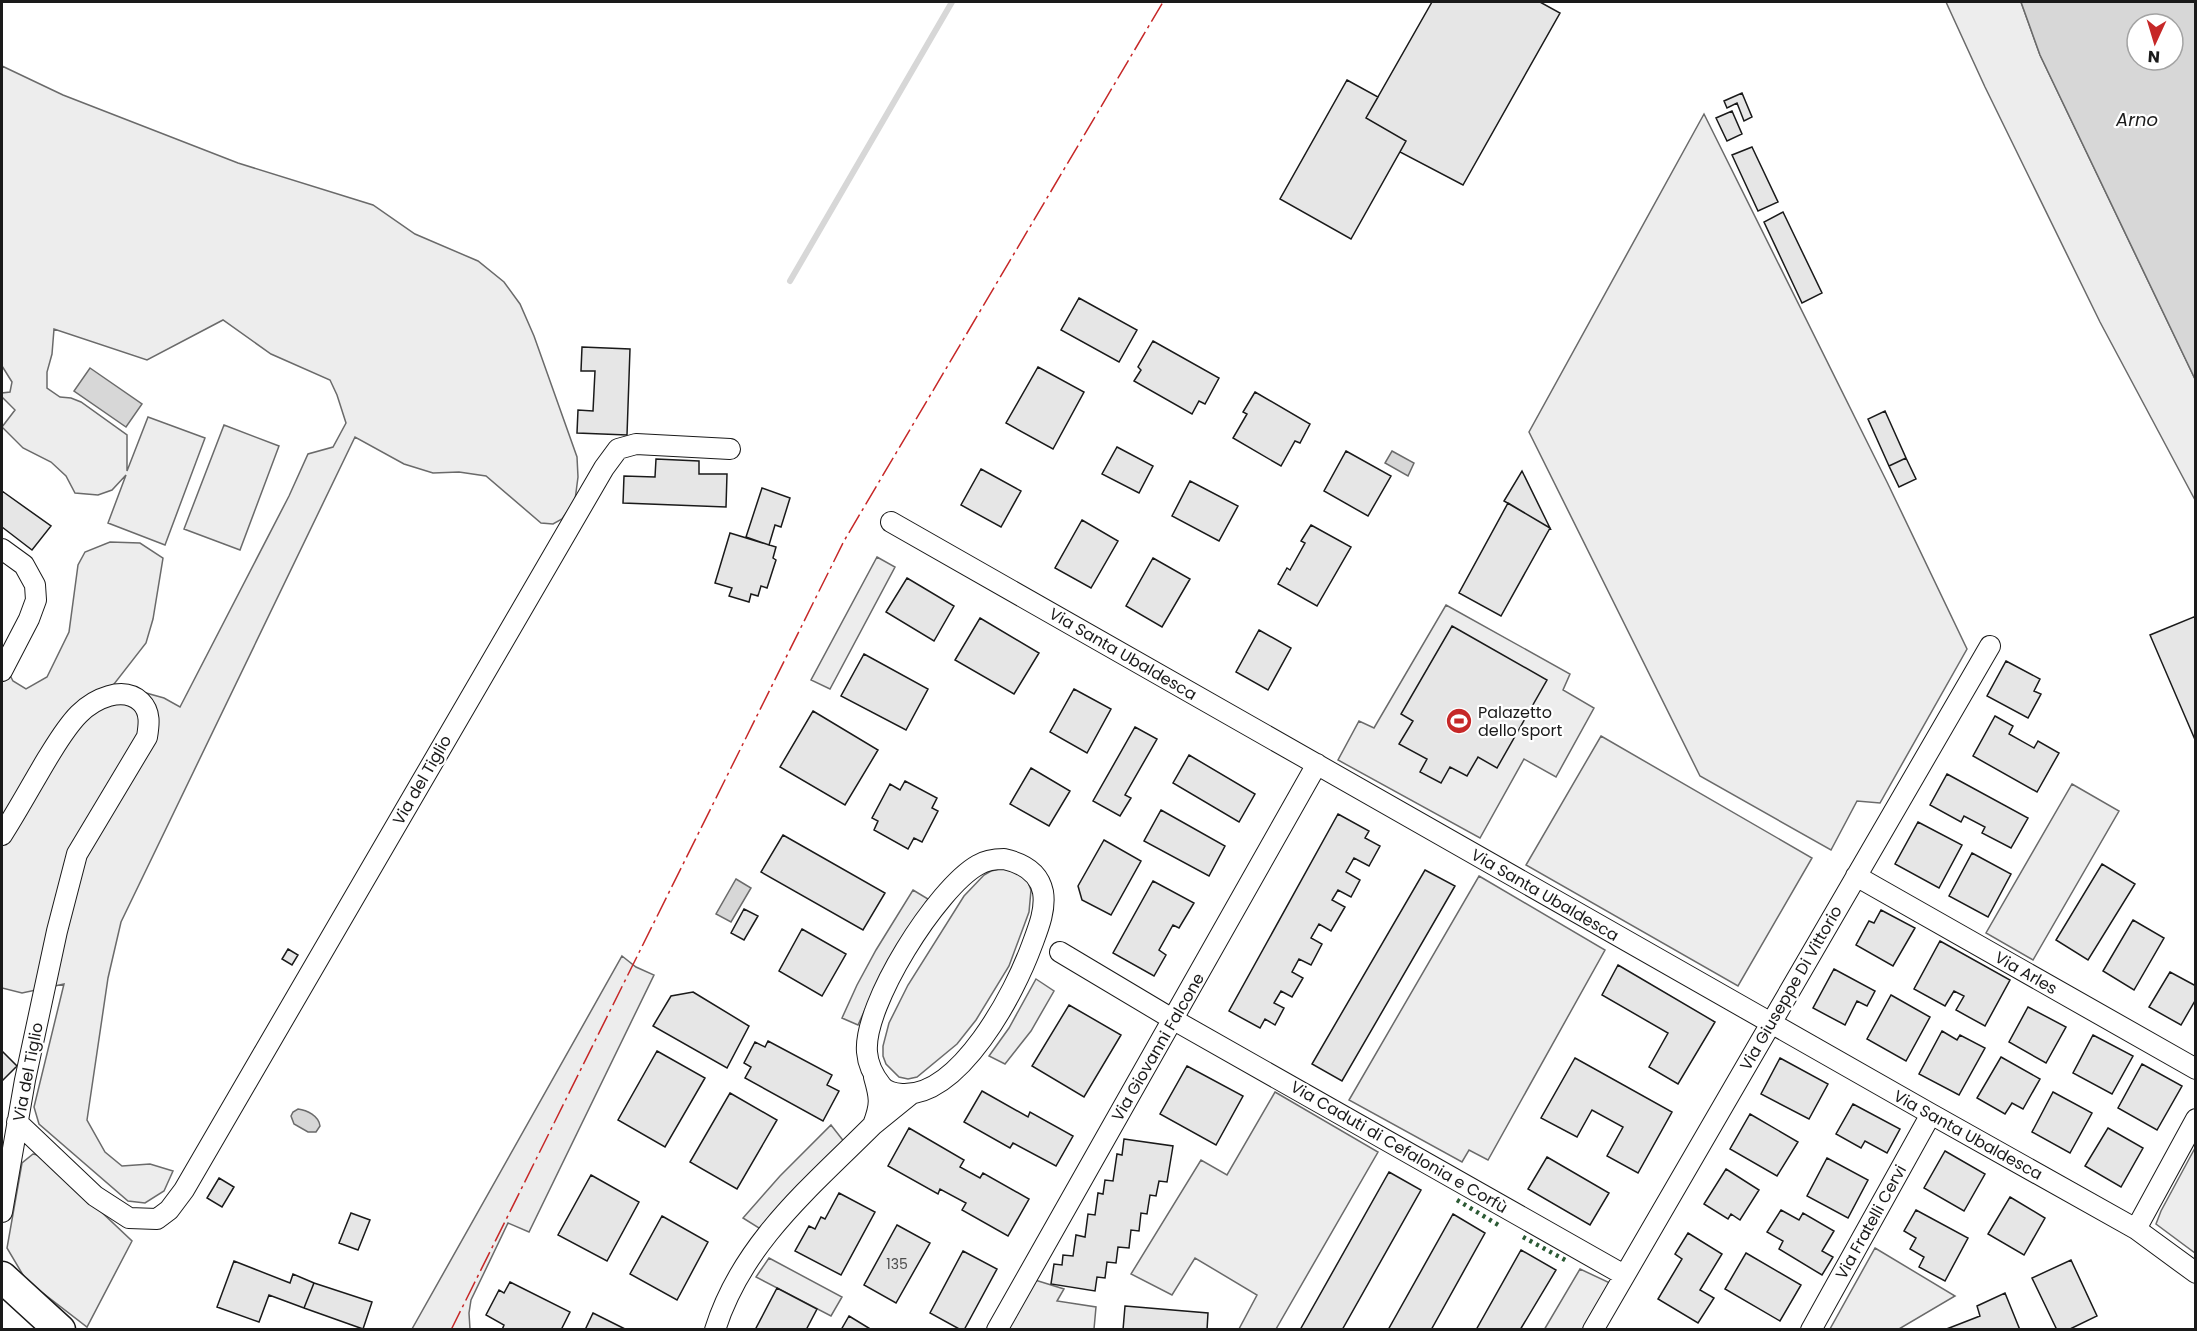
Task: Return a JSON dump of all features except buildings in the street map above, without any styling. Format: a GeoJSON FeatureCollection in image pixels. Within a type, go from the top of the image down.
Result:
{"type":"FeatureCollection","features":[{"type":"Feature","properties":{"kind":"main road"},"geometry":{"type":"LineString","coordinates":[[5,1283],[60,1329]]}},
{"type":"Feature","properties":{"kind":"street","name":"Via del Tiglio"},"geometry":{"type":"LineString","coordinates":[[17,1122],[96,1196],[129,1218],[157,1219],[169,1210],[184,1190],[574,519],[618,448],[636,444],[730,449]]}},
{"type":"Feature","properties":{"kind":"street","name":"Via Santa Ubaldesca"},"geometry":{"type":"LineString","coordinates":[[891,522],[1770,1023],[2136,1228],[2196,1273]]}},
{"type":"Feature","properties":{"kind":"street"},"geometry":{"type":"LineString","coordinates":[[2,549],[24,566],[35,585],[36,600],[29,619],[2,671]]}},
{"type":"Feature","properties":{"kind":"street","name":"Via Giuseppe Di Vittorio"},"geometry":{"type":"LineString","coordinates":[[1593,1329],[1990,646]]}},
{"type":"Feature","properties":{"kind":"street","name":"Via del Tiglio"},"geometry":{"type":"LineString","coordinates":[[2,835],[64,731],[80,713],[101,699],[118,694],[132,695],[143,704],[150,719],[147,737],[77,854],[57,931],[17,1122],[2,1212]]}},
{"type":"Feature","properties":{"kind":"street","name":"Via Giovanni Falcone"},"geometry":{"type":"LineString","coordinates":[[997,1329],[1317,764]]}},
{"type":"Feature","properties":{"kind":"street"},"geometry":{"type":"LineString","coordinates":[[873,1075],[883,1088],[895,1094],[910,1095],[926,1090],[969,1055],[1004,1007],[1023,970],[1041,921],[1043,894],[1041,884],[1028,868],[1018,862],[1004,859],[979,864],[958,880],[925,921],[901,959],[874,1015],[868,1038],[867,1052],[873,1075],[880,1099],[873,1125]]}},
{"type":"Feature","properties":{"kind":"street","name":"Via Arles"},"geometry":{"type":"LineString","coordinates":[[1856,876],[2196,1069]]}},
{"type":"Feature","properties":{"kind":"street"},"geometry":{"type":"LineString","coordinates":[[1041,921],[1048,939],[1060,952]]}},
{"type":"Feature","properties":{"kind":"street"},"geometry":{"type":"LineString","coordinates":[[1023,970],[1031,961],[1060,952]]}},
{"type":"Feature","properties":{"kind":"street","name":"Via Caduti di Cefalonia e Corfù"},"geometry":{"type":"LineString","coordinates":[[1060,952],[1174,1020],[1624,1275]]}},
{"type":"Feature","properties":{"kind":"street"},"geometry":{"type":"LineString","coordinates":[[715,1329],[726,1298],[754,1250],[805,1191],[873,1125],[910,1095]]}},
{"type":"Feature","properties":{"kind":"street","name":"Via Fratelli Cervi"},"geometry":{"type":"LineString","coordinates":[[1811,1329],[1931,1114]]}},
{"type":"Feature","properties":{"kind":"street"},"geometry":{"type":"LineString","coordinates":[[2136,1228],[2196,1119]]}},
{"type":"Feature","properties":{"kind":"shaded area"},"geometry":{"type":"Polygon","coordinates":[[[1946,2],[2021,2],[2040,55],[2195,379],[2195,500],[2100,322],[1946,2]]]}},
{"type":"Feature","properties":{"kind":"shaded area"},"geometry":{"type":"Polygon","coordinates":[[[2,66],[63,95],[238,163],[373,205],[415,234],[478,261],[504,282],[520,304],[534,336],[577,457],[578,477],[575,500],[562,519],[553,524],[541,523],[486,476],[459,472],[433,473],[404,464],[355,437],[121,922],[108,978],[87,1120],[105,1152],[122,1166],[150,1164],[173,1171],[164,1191],[145,1203],[128,1201],[39,1124],[34,1107],[64,984],[22,993],[2,988],[2,660],[13,681],[26,689],[47,677],[69,632],[78,565],[85,552],[110,542],[140,543],[163,558],[153,619],[146,643],[114,684],[164,698],[180,707],[289,496],[308,454],[333,447],[346,423],[330,380],[271,354],[223,320],[147,360],[54,329],[52,354],[47,372],[47,388],[60,397],[81,402],[127,435],[127,471],[148,417],[205,438],[165,545],[108,523],[126,475],[112,490],[98,495],[75,493],[66,476],[51,462],[23,448],[2,427],[15,410],[2,397],[2,393],[10,392],[12,382],[2,366],[2,66]]]}},
{"type":"Feature","properties":{"kind":"shaded area"},"geometry":{"type":"Polygon","coordinates":[[[1704,114],[1887,482],[1967,649],[1880,803],[1857,801],[1831,850],[1700,776],[1529,432],[1704,114]]]}},
{"type":"Feature","properties":{"kind":"shaded area"},"geometry":{"type":"Polygon","coordinates":[[[224,425],[279,446],[240,550],[184,529],[224,425]]]}},
{"type":"Feature","properties":{"kind":"shaded area"},"geometry":{"type":"Polygon","coordinates":[[[877,557],[895,567],[830,689],[811,680],[877,557]]]}},
{"type":"Feature","properties":{"kind":"shaded area"},"geometry":{"type":"Polygon","coordinates":[[[1446,605],[1570,674],[1563,690],[1594,708],[1556,777],[1524,759],[1480,838],[1338,760],[1359,721],[1374,728],[1446,605]]]}},
{"type":"Feature","properties":{"kind":"shaded area"},"geometry":{"type":"Polygon","coordinates":[[[1601,736],[1812,858],[1738,986],[1526,865],[1601,736]]]}},
{"type":"Feature","properties":{"kind":"shaded area"},"geometry":{"type":"Polygon","coordinates":[[[2072,784],[2119,811],[2033,960],[1986,933],[2072,784]]]}},
{"type":"Feature","properties":{"kind":"shaded area"},"geometry":{"type":"Polygon","coordinates":[[[1004,868],[1016,871],[1027,880],[1031,890],[1029,912],[1009,966],[976,1020],[957,1044],[917,1077],[908,1079],[899,1077],[886,1064],[883,1046],[889,1023],[908,985],[964,896],[984,875],[1004,868]]]}},
{"type":"Feature","properties":{"kind":"shaded area"},"geometry":{"type":"Polygon","coordinates":[[[1479,876],[1605,950],[1488,1160],[1469,1150],[1462,1162],[1349,1100],[1479,876]]]}},
{"type":"Feature","properties":{"kind":"shaded area"},"geometry":{"type":"Polygon","coordinates":[[[913,890],[928,899],[880,977],[858,1025],[842,1018],[876,950],[913,890]]]}},
{"type":"Feature","properties":{"kind":"shaded area"},"geometry":{"type":"Polygon","coordinates":[[[622,956],[636,967],[654,975],[529,1232],[508,1223],[471,1300],[470,1329],[412,1329],[622,956]]]}},
{"type":"Feature","properties":{"kind":"shaded area"},"geometry":{"type":"Polygon","coordinates":[[[1036,979],[1054,991],[1031,1031],[1005,1064],[989,1056],[1009,1028],[1036,979]]]}},
{"type":"Feature","properties":{"kind":"shaded area"},"geometry":{"type":"Polygon","coordinates":[[[1275,1092],[1378,1152],[1276,1329],[1239,1329],[1257,1295],[1195,1258],[1172,1295],[1131,1274],[1201,1160],[1227,1175],[1275,1092]]]}},
{"type":"Feature","properties":{"kind":"shaded area"},"geometry":{"type":"Polygon","coordinates":[[[831,1125],[849,1148],[767,1233],[743,1218],[780,1176],[831,1125]]]}},
{"type":"Feature","properties":{"kind":"shaded area"},"geometry":{"type":"Polygon","coordinates":[[[2195,1148],[2195,1253],[2156,1224],[2195,1148]]]}},
{"type":"Feature","properties":{"kind":"shaded area"},"geometry":{"type":"Polygon","coordinates":[[[33,1154],[42,1156],[132,1241],[87,1327],[26,1280],[7,1248],[22,1163],[33,1154]]]}},
{"type":"Feature","properties":{"kind":"shaded area"},"geometry":{"type":"Polygon","coordinates":[[[1875,1248],[1955,1296],[1899,1329],[1830,1329],[1875,1248]]]}},
{"type":"Feature","properties":{"kind":"shaded area"},"geometry":{"type":"Polygon","coordinates":[[[769,1258],[842,1297],[831,1316],[756,1277],[769,1258]]]}},
{"type":"Feature","properties":{"kind":"shaded area"},"geometry":{"type":"Polygon","coordinates":[[[1580,1269],[1610,1283],[1583,1329],[1544,1330],[1580,1269]]]}},
{"type":"Feature","properties":{"kind":"shaded area"},"geometry":{"type":"Polygon","coordinates":[[[1035,1280],[1064,1289],[1057,1301],[1096,1307],[1094,1329],[997,1330],[1035,1280]]]}},
{"type":"Feature","properties":{"kind":"water","name":"Arno"},"geometry":{"type":"Polygon","coordinates":[[[2021,2],[2195,2],[2195,379],[2040,55],[2021,2]]]}},
{"type":"Feature","properties":{"kind":"water"},"geometry":{"type":"Polygon","coordinates":[[[90,368],[142,404],[126,427],[74,391],[90,368]]]}},
{"type":"Feature","properties":{"kind":"water"},"geometry":{"type":"Polygon","coordinates":[[[1392,451],[1414,463],[1408,476],[1385,463],[1392,451]]]}},
{"type":"Feature","properties":{"kind":"water"},"geometry":{"type":"Polygon","coordinates":[[[736,879],[751,888],[731,922],[716,914],[736,879]]]}},
{"type":"Feature","properties":{"kind":"water"},"geometry":{"type":"Polygon","coordinates":[[[298,1109],[315,1116],[320,1126],[316,1132],[308,1132],[294,1124],[291,1116],[298,1109]]]}},
{"type":"Feature","properties":{"kind":"waterway"},"geometry":{"type":"LineString","coordinates":[[790,281],[952,2]]}},
{"type":"Feature","properties":{"kind":"hedge"},"geometry":{"type":"LineString","coordinates":[[1457,1200],[1500,1226]]}},
{"type":"Feature","properties":{"kind":"hedge"},"geometry":{"type":"LineString","coordinates":[[1523,1237],[1567,1261]]}},
{"type":"Feature","properties":{"kind":"power"},"geometry":{"type":"LineString","coordinates":[[451,1330],[844,541],[1163,2]]}},
{"type":"Feature","properties":{"kind":"place","name":"Palazetto dello sport"},"geometry":{"type":"Point","coordinates":[1459,721]}}]}
